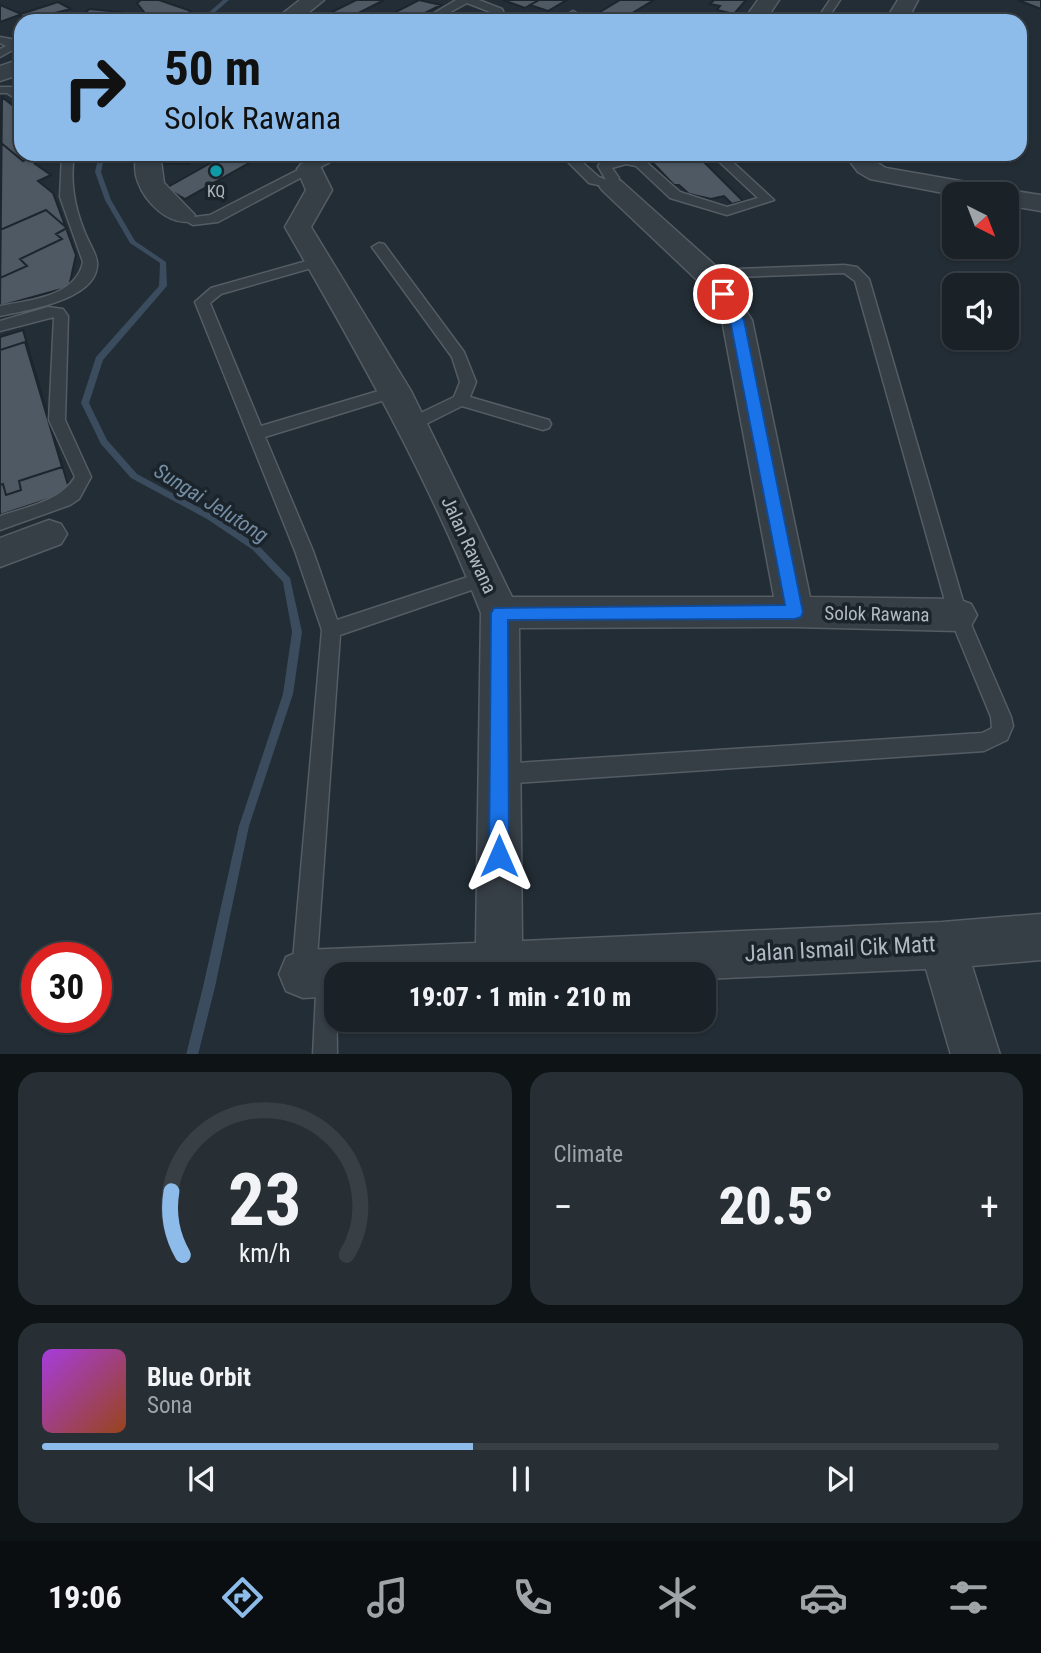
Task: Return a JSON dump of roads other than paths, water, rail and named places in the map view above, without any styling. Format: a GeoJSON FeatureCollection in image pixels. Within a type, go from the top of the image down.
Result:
{"type":"FeatureCollection","features":[{"type":"Feature","properties":{"kind":"street"},"geometry":{"type":"LineString","coordinates":[[294,14],[314,0]]}},
{"type":"Feature","properties":{"kind":"street"},"geometry":{"type":"LineString","coordinates":[[148,161],[148,182],[155,192],[181,215]]}},
{"type":"Feature","properties":{"kind":"street"},"geometry":{"type":"LineString","coordinates":[[862,161],[879,174],[942,185]]}},
{"type":"Feature","properties":{"kind":"street","name":"Jalan Rawana"},"geometry":{"type":"LineString","coordinates":[[325,162],[319,190],[298,228],[395,391],[486,578],[500,613],[499,962]]}},
{"type":"Feature","properties":{"kind":"street"},"geometry":{"type":"LineString","coordinates":[[600,175],[708,274],[737,320],[795,612]]}},
{"type":"Feature","properties":{"kind":"street"},"geometry":{"type":"LineString","coordinates":[[1019,199],[1041,203]]}},
{"type":"Feature","properties":{"kind":"street"},"geometry":{"type":"LineString","coordinates":[[0,553],[49,534]]}},
{"type":"Feature","properties":{"kind":"street","name":"Solok Rawana"},"geometry":{"type":"LineString","coordinates":[[500,613],[795,612],[958,615]]}},
{"type":"Feature","properties":{"kind":"street","name":"Jalan Ismail Cik Matt"},"geometry":{"type":"LineString","coordinates":[[565,962],[942,945],[1041,937]]}},
{"type":"Feature","properties":{"kind":"street"},"geometry":{"type":"LineString","coordinates":[[942,945],[976,1054]]}},
{"type":"Feature","properties":{"kind":"street","name":"Jalan Ismail Cik Matt"},"geometry":{"type":"LineString","coordinates":[[316,973],[324,973]]}},
{"type":"Feature","properties":{"kind":"lane"},"geometry":{"type":"LineString","coordinates":[[439,14],[464,0]]}},
{"type":"Feature","properties":{"kind":"lane"},"geometry":{"type":"LineString","coordinates":[[470,0],[498,11],[499,14]]}},
{"type":"Feature","properties":{"kind":"lane"},"geometry":{"type":"LineString","coordinates":[[0,40],[7,41],[12,47],[0,54]]}},
{"type":"Feature","properties":{"kind":"lane"},"geometry":{"type":"LineString","coordinates":[[0,311],[73,290],[84,282],[90,271],[90,262],[65,194],[63,176],[66,161]]}},
{"type":"Feature","properties":{"kind":"lane"},"geometry":{"type":"LineString","coordinates":[[577,161],[600,175],[624,161]]}},
{"type":"Feature","properties":{"kind":"lane"},"geometry":{"type":"LineString","coordinates":[[631,161],[640,163],[675,195],[688,201],[727,211],[767,200],[725,161]]}},
{"type":"Feature","properties":{"kind":"lane"},"geometry":{"type":"LineString","coordinates":[[181,215],[193,221],[206,221],[325,162]]}},
{"type":"Feature","properties":{"kind":"lane"},"geometry":{"type":"LineString","coordinates":[[379,247],[459,356],[468,382],[461,400]]}},
{"type":"Feature","properties":{"kind":"lane"},"geometry":{"type":"LineString","coordinates":[[317,262],[216,291],[202,302],[304,551],[331,630],[316,973],[325,1054]]}},
{"type":"Feature","properties":{"kind":"lane"},"geometry":{"type":"LineString","coordinates":[[500,774],[994,740],[1000,734],[1003,726],[1001,716],[958,615],[862,279],[852,270],[844,269],[708,274]]}},
{"type":"Feature","properties":{"kind":"lane"},"geometry":{"type":"LineString","coordinates":[[0,326],[48,312],[58,312],[61,316],[57,420],[83,477],[73,494],[64,500],[0,523]]}},
{"type":"Feature","properties":{"kind":"lane"},"geometry":{"type":"LineString","coordinates":[[255,434],[395,391]]}},
{"type":"Feature","properties":{"kind":"lane"},"geometry":{"type":"LineString","coordinates":[[412,424],[461,400],[544,424]]}},
{"type":"Feature","properties":{"kind":"lane"},"geometry":{"type":"LineString","coordinates":[[331,630],[486,578]]}},
{"type":"Feature","properties":{"kind":"waterway","name":"Sungai Jelutong"},"geometry":{"type":"LineString","coordinates":[[210,14],[226,0]]}},
{"type":"Feature","properties":{"kind":"waterway","name":"Sungai Jelutong"},"geometry":{"type":"LineString","coordinates":[[100,161],[98,172],[108,200],[132,242],[163,262],[163,286],[99,359],[85,403],[104,442],[134,476],[210,517],[256,548],[287,581],[297,632],[288,694],[244,826],[192,1054]]}},
{"type":"Feature","properties":{"kind":"place","name":"KQ"},"geometry":{"type":"Point","coordinates":[216,171]}}]}
